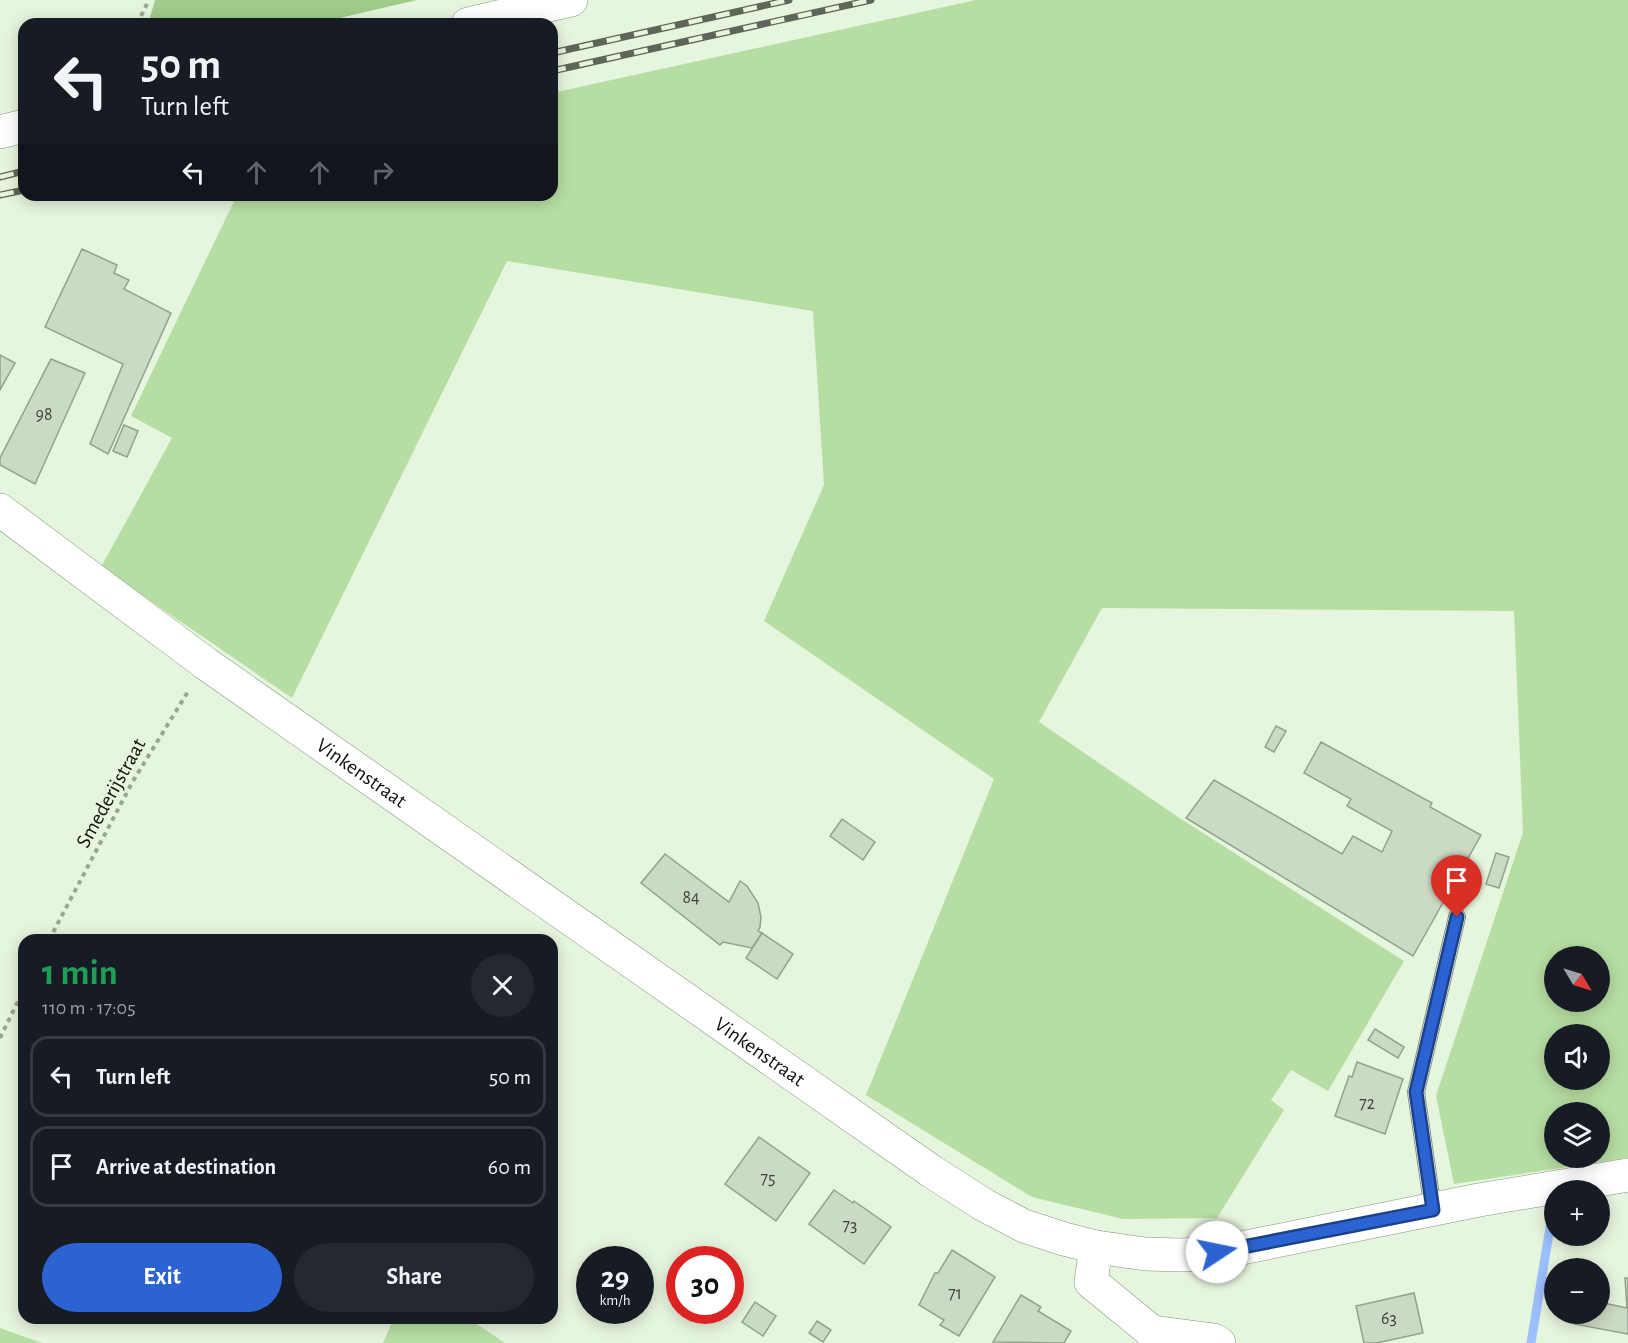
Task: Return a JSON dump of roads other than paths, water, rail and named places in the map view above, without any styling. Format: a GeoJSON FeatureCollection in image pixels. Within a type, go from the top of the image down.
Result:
{"type":"FeatureCollection","features":[{"type":"Feature","properties":{"kind":"street"},"geometry":{"type":"LineString","coordinates":[[494,18],[572,0]]}},
{"type":"Feature","properties":{"kind":"street"},"geometry":{"type":"LineString","coordinates":[[0,132],[18,128]]}},
{"type":"Feature","properties":{"kind":"street","name":"Vinkenstraat"},"geometry":{"type":"LineString","coordinates":[[0,510],[205,663],[957,1188],[1024,1226],[1096,1247],[1145,1254],[1181,1255],[1217,1252],[1628,1175]]}},
{"type":"Feature","properties":{"kind":"street"},"geometry":{"type":"LineString","coordinates":[[1096,1247],[1091,1282],[1152,1332],[1214,1340],[1219,1343]]}},
{"type":"Feature","properties":{"kind":"lane"},"geometry":{"type":"LineString","coordinates":[[1433,1210],[1416,1092],[1457,917]]}},
{"type":"Feature","properties":{"kind":"waterway"},"geometry":{"type":"LineString","coordinates":[[1531,1343],[1547,1246]]}},
{"type":"Feature","properties":{"kind":"railway"},"geometry":{"type":"LineString","coordinates":[[558,52],[789,0]]}},
{"type":"Feature","properties":{"kind":"railway"},"geometry":{"type":"LineString","coordinates":[[558,70],[871,0]]}},
{"type":"Feature","properties":{"kind":"railway"},"geometry":{"type":"LineString","coordinates":[[0,177],[18,172]]}},
{"type":"Feature","properties":{"kind":"railway"},"geometry":{"type":"LineString","coordinates":[[0,195],[18,191]]}}]}
